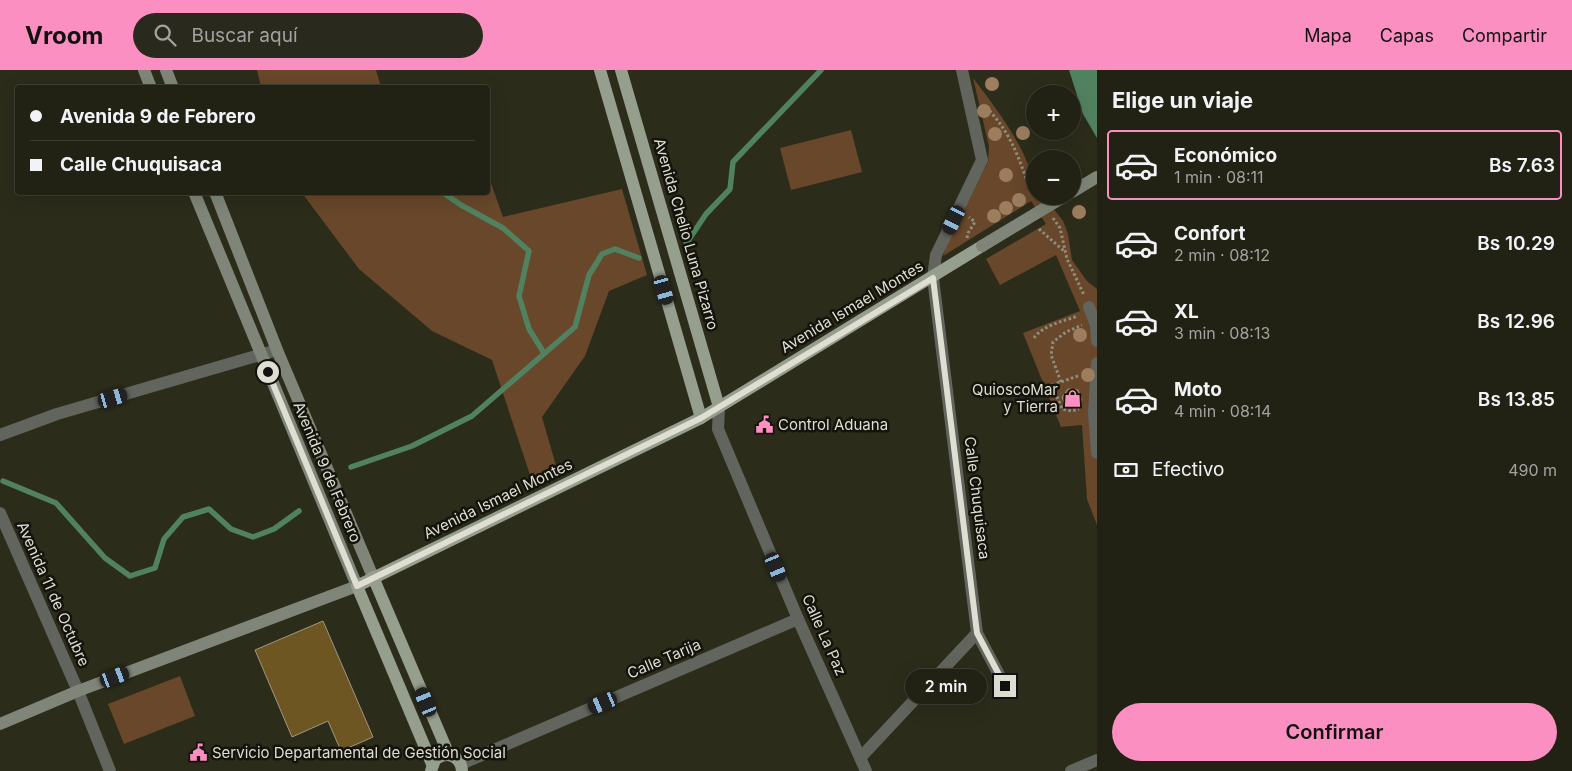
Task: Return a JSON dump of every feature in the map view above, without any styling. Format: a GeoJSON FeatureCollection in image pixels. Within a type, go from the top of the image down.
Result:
{"type":"FeatureCollection","features":[{"type":"Feature","properties":{"kind":"main road"},"geometry":{"type":"LineString","coordinates":[[600,70],[701,418]]}},
{"type":"Feature","properties":{"kind":"main road","name":"Avenida Chelio Luna Pizarro"},"geometry":{"type":"LineString","coordinates":[[621,70],[719,407]]}},
{"type":"Feature","properties":{"kind":"main road","name":"Avenida Ismael Montes"},"geometry":{"type":"LineString","coordinates":[[357,586],[701,418],[933,278],[982,246]]}},
{"type":"Feature","properties":{"kind":"main road","name":"Avenida 9 de Febrero"},"geometry":{"type":"LineString","coordinates":[[374,577],[448,755]]}},
{"type":"Feature","properties":{"kind":"main road","name":"Avenida 9 de Febrero"},"geometry":{"type":"LineString","coordinates":[[357,586],[432,768]]}},
{"type":"Feature","properties":{"kind":"main road"},"geometry":{"type":"LineString","coordinates":[[432,768],[438,757],[448,755],[454,756],[461,767]]}},
{"type":"Feature","properties":{"kind":"street"},"geometry":{"type":"LineString","coordinates":[[144,70],[150,85]]}},
{"type":"Feature","properties":{"kind":"street"},"geometry":{"type":"LineString","coordinates":[[166,70],[172,85]]}},
{"type":"Feature","properties":{"kind":"street","name":"Calle Chuquisaca"},"geometry":{"type":"LineString","coordinates":[[962,70],[982,160],[936,255],[933,278],[977,633],[1005,686]]}},
{"type":"Feature","properties":{"kind":"street"},"geometry":{"type":"LineString","coordinates":[[1081,187],[1097,177]]}},
{"type":"Feature","properties":{"kind":"street","name":"Avenida 9 de Febrero"},"geometry":{"type":"LineString","coordinates":[[195,195],[357,586]]}},
{"type":"Feature","properties":{"kind":"street","name":"Avenida 9 de Febrero"},"geometry":{"type":"LineString","coordinates":[[216,195],[277,350],[374,577]]}},
{"type":"Feature","properties":{"kind":"street"},"geometry":{"type":"LineString","coordinates":[[982,246],[1050,205]]}},
{"type":"Feature","properties":{"kind":"street"},"geometry":{"type":"LineString","coordinates":[[1092,313],[1097,341]]}},
{"type":"Feature","properties":{"kind":"street"},"geometry":{"type":"LineString","coordinates":[[0,435],[57,414],[277,350]]}},
{"type":"Feature","properties":{"kind":"street"},"geometry":{"type":"LineString","coordinates":[[1097,363],[1094,413],[1097,453]]}},
{"type":"Feature","properties":{"kind":"street","name":"Calle La Paz"},"geometry":{"type":"LineString","coordinates":[[719,407],[718,429],[798,619],[866,771]]}},
{"type":"Feature","properties":{"kind":"street"},"geometry":{"type":"LineString","coordinates":[[701,418],[718,429]]}},
{"type":"Feature","properties":{"kind":"street","name":"Avenida 11 de Octubre"},"geometry":{"type":"LineString","coordinates":[[0,513],[78,691],[110,771]]}},
{"type":"Feature","properties":{"kind":"street","name":"Avenida Ismael Montes"},"geometry":{"type":"LineString","coordinates":[[0,724],[78,691],[357,586]]}},
{"type":"Feature","properties":{"kind":"street","name":"Calle Tarija"},"geometry":{"type":"LineString","coordinates":[[461,767],[798,619]]}},
{"type":"Feature","properties":{"kind":"street"},"geometry":{"type":"LineString","coordinates":[[861,757],[977,633]]}},
{"type":"Feature","properties":{"kind":"street"},"geometry":{"type":"LineString","coordinates":[[1072,771],[1097,760]]}},
{"type":"Feature","properties":{"kind":"path"},"geometry":{"type":"LineString","coordinates":[[985,106],[997,118],[1010,137],[1026,179]]}},
{"type":"Feature","properties":{"kind":"path"},"geometry":{"type":"LineString","coordinates":[[1051,215],[1060,228],[1067,259],[1092,313]]}},
{"type":"Feature","properties":{"kind":"path"},"geometry":{"type":"LineString","coordinates":[[1027,219],[1065,252]]}},
{"type":"Feature","properties":{"kind":"path"},"geometry":{"type":"LineString","coordinates":[[1034,338],[1038,332],[1044,329],[1092,313]]}},
{"type":"Feature","properties":{"kind":"path"},"geometry":{"type":"LineString","coordinates":[[1060,382],[1051,355],[1053,342],[1092,313]]}},
{"type":"Feature","properties":{"kind":"path"},"geometry":{"type":"LineString","coordinates":[[1078,376],[1052,385],[1062,408],[1072,412],[1078,410],[1084,404],[1095,401]]}},
{"type":"Feature","properties":{"kind":"shaded area"},"geometry":{"type":"Polygon","coordinates":[[[257,70],[376,70],[380,85],[261,85],[257,70]]]}},
{"type":"Feature","properties":{"kind":"shaded area"},"geometry":{"type":"Polygon","coordinates":[[[1069,70],[1097,70],[1097,138],[1081,108],[1081,85],[1074,85],[1069,70]]]}},
{"type":"Feature","properties":{"kind":"shaded area"},"geometry":{"type":"Polygon","coordinates":[[[973,78],[1003,118],[1026,160],[1026,204],[943,256],[949,239],[988,162],[989,146],[973,78]]]}},
{"type":"Feature","properties":{"kind":"shaded area"},"geometry":{"type":"Polygon","coordinates":[[[851,130],[862,172],[791,190],[780,148],[851,130]]]}},
{"type":"Feature","properties":{"kind":"shaded area"},"geometry":{"type":"Polygon","coordinates":[[[490,181],[503,217],[622,189],[647,275],[609,291],[585,356],[542,417],[559,476],[533,484],[492,360],[432,331],[359,269],[304,195],[490,195],[490,181]]]}},
{"type":"Feature","properties":{"kind":"shaded area"},"geometry":{"type":"Polygon","coordinates":[[[1034,205],[1051,205],[1063,221],[1068,234],[1072,260],[1087,281],[1097,289],[1097,525],[1087,499],[1082,425],[1061,427],[1023,333],[1080,311],[1056,255],[1000,285],[986,259],[1046,224],[1034,205]]]}},
{"type":"Feature","properties":{"kind":"shaded area"},"geometry":{"type":"Polygon","coordinates":[[[180,676],[195,716],[124,744],[108,704],[180,676]]]}},
{"type":"Feature","properties":{"kind":"building","name":"QuioscoMar y Tierra"},"geometry":{"type":"Polygon","coordinates":[[[1068,389],[1078,390],[1082,400],[1076,408],[1066,407],[1062,397],[1068,389]]]}},
{"type":"Feature","properties":{"kind":"building"},"geometry":{"type":"Polygon","coordinates":[[[323,621],[373,737],[341,751],[328,721],[292,737],[255,650],[323,621]]]}},
{"type":"Feature","properties":{"kind":"waterway"},"geometry":{"type":"LineString","coordinates":[[686,244],[706,214],[730,189],[733,162],[821,70]]}},
{"type":"Feature","properties":{"kind":"waterway"},"geometry":{"type":"LineString","coordinates":[[446,195],[503,228],[529,251],[519,296],[529,329],[544,353]]}},
{"type":"Feature","properties":{"kind":"waterway"},"geometry":{"type":"LineString","coordinates":[[351,467],[412,446],[472,416],[575,327],[589,275],[602,254],[615,249],[639,258]]}},
{"type":"Feature","properties":{"kind":"waterway"},"geometry":{"type":"LineString","coordinates":[[3,481],[56,503],[105,558],[130,576],[155,568],[164,539],[183,517],[209,509],[231,529],[253,537],[274,529],[299,511]]}},
{"type":"Feature","properties":{"kind":"place","name":"QuioscoMar y Tierra"},"geometry":{"type":"Point","coordinates":[1072,399]}},
{"type":"Feature","properties":{"kind":"place","name":"Control Aduana"},"geometry":{"type":"Point","coordinates":[764,425]}},
{"type":"Feature","properties":{"kind":"place","name":"Servicio Departamental de Gestión Social"},"geometry":{"type":"Point","coordinates":[198,753]}},
{"type":"Feature","properties":{"kind":"route"},"geometry":{"type":"LineString","coordinates":[[268,372],[357,586],[701,418],[933,278],[977,633],[1005,686]]}}]}
